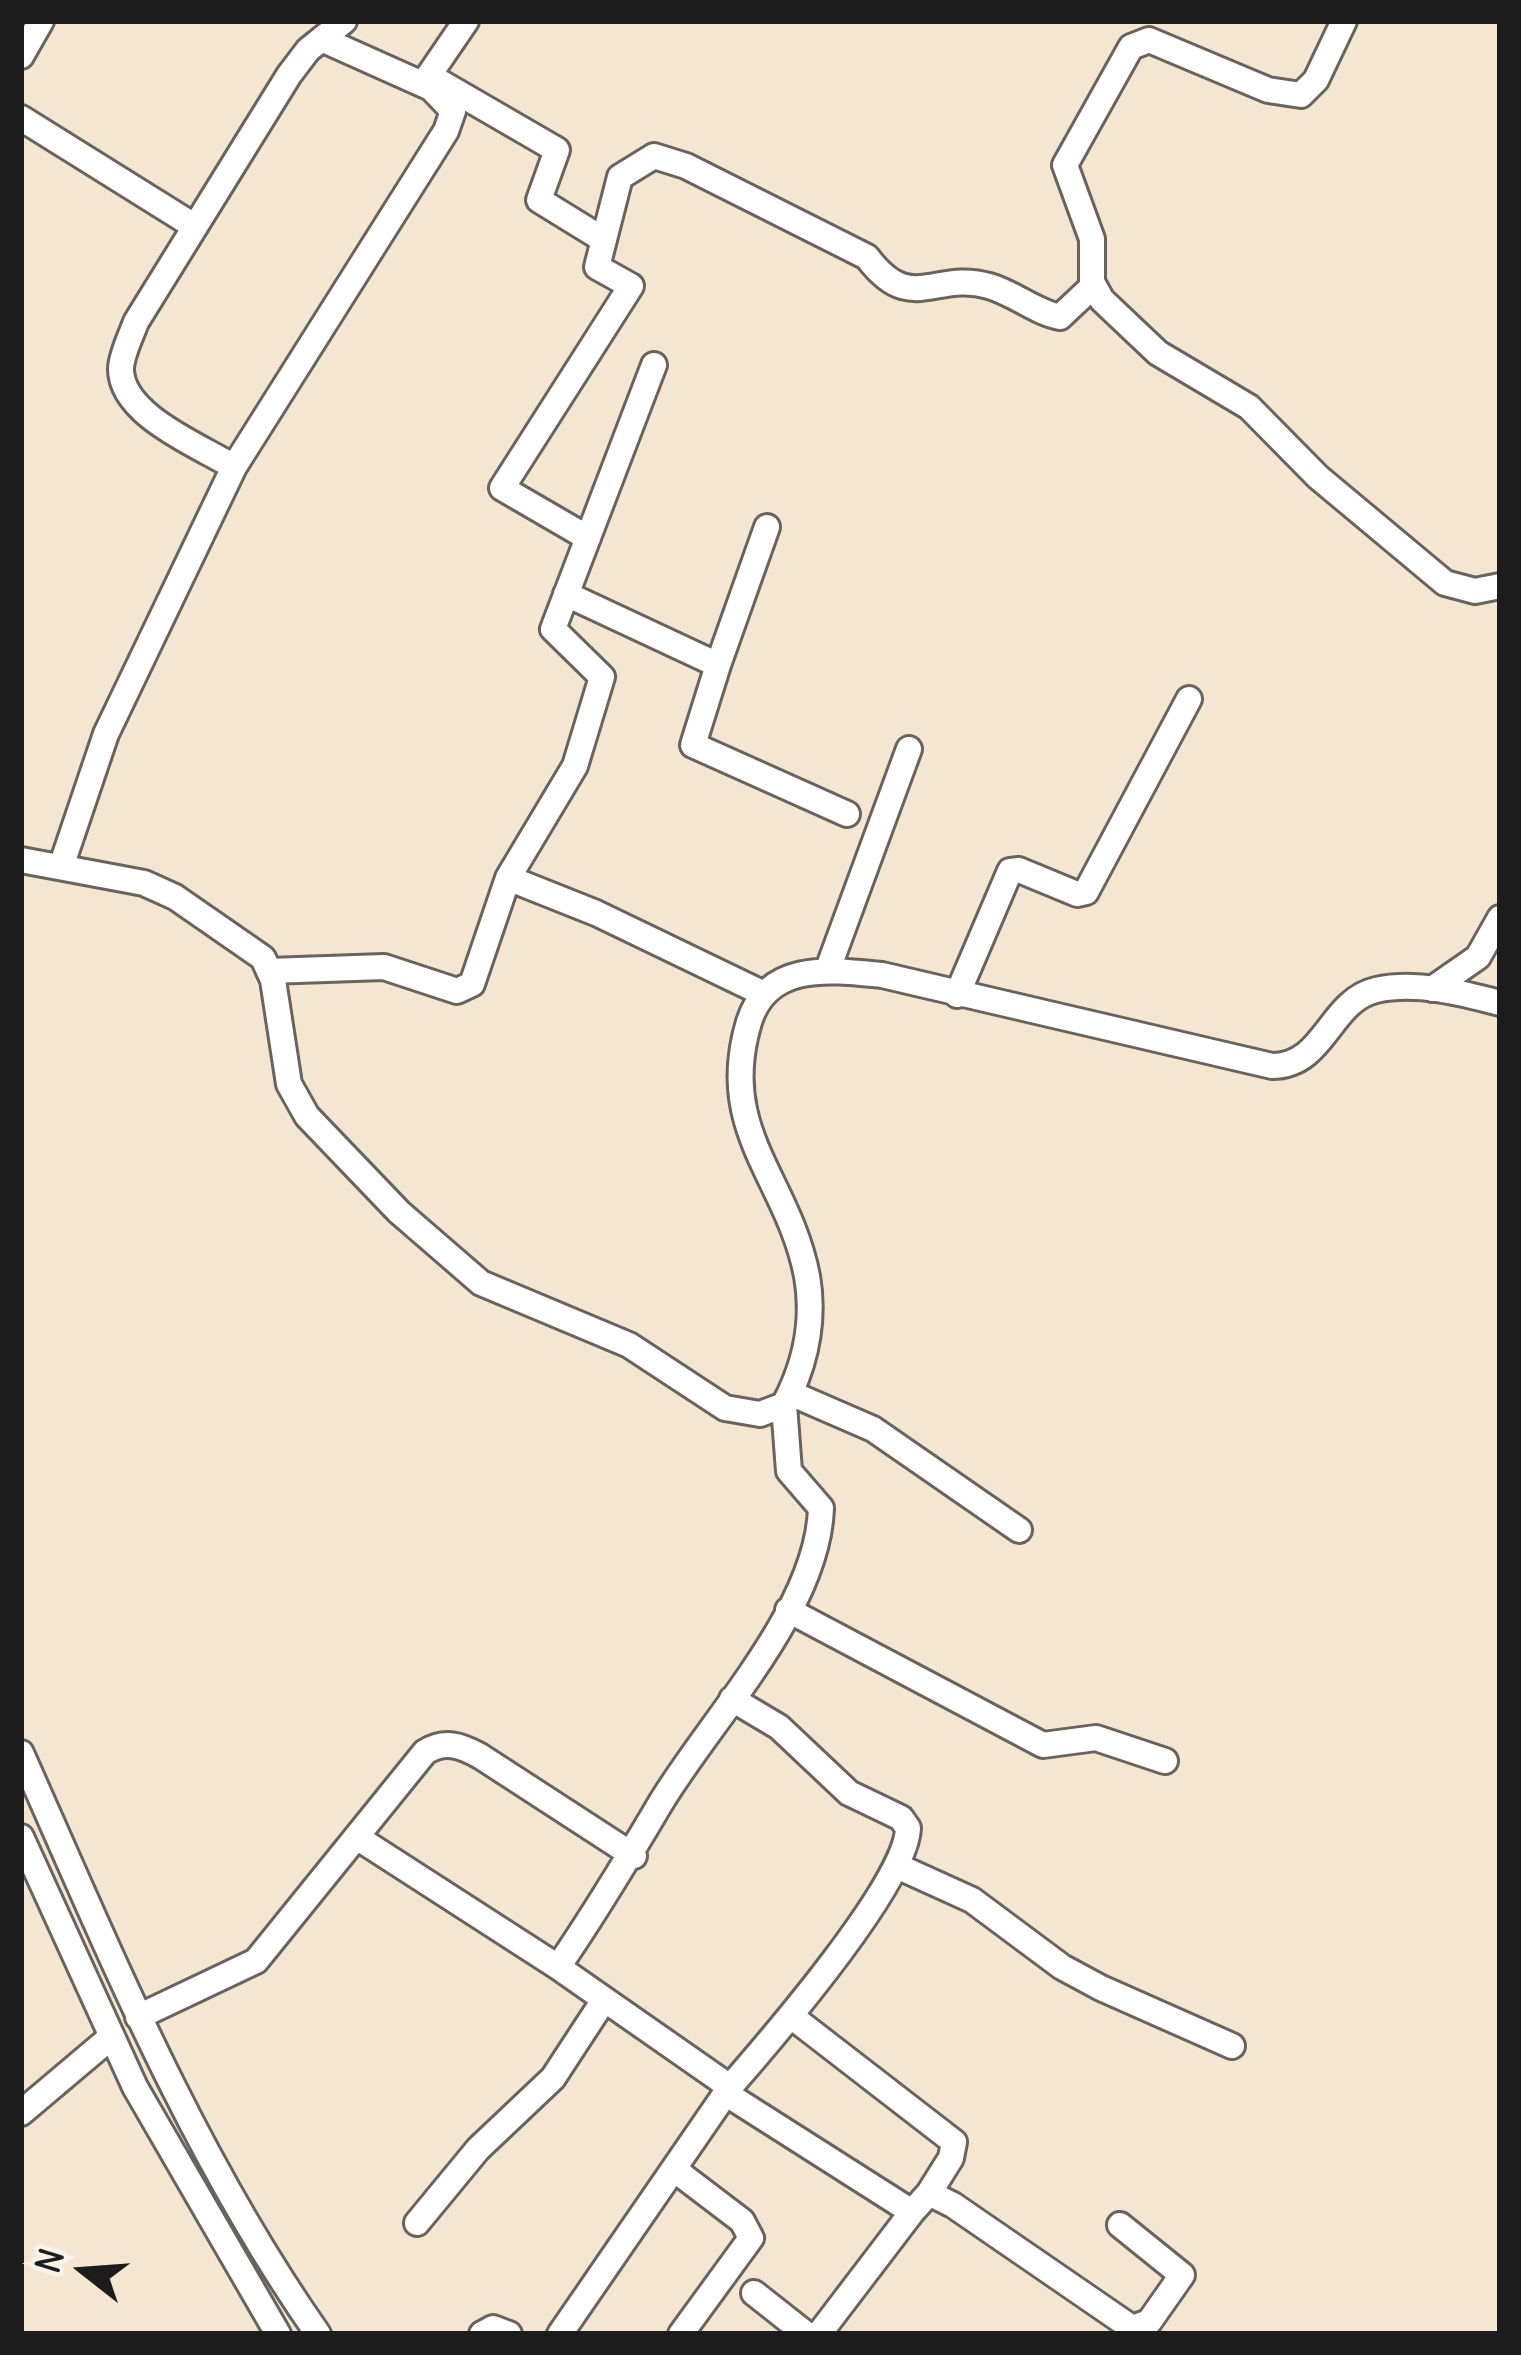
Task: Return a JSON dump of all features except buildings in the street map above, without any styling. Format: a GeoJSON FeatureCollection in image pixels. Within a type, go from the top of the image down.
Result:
{"type":"FeatureCollection","features":[{"type":"Feature","properties":{"kind":"street"},"geometry":{"type":"LineString","coordinates":[[21,56],[41,21]]}},
{"type":"Feature","properties":{"kind":"street"},"geometry":{"type":"LineString","coordinates":[[234,467],[141,409],[124,388],[121,364],[136,322],[289,75],[308,50],[326,41],[344,21]]}},
{"type":"Feature","properties":{"kind":"street"},"geometry":{"type":"LineString","coordinates":[[426,80],[466,21]]}},
{"type":"Feature","properties":{"kind":"street"},"geometry":{"type":"LineString","coordinates":[[1344,21],[1316,80],[1301,95],[1268,90],[1149,40],[1131,46],[1065,165],[1092,238],[1094,286],[1147,344],[1249,407],[1318,477],[1445,583],[1475,591],[1500,586]]}},
{"type":"Feature","properties":{"kind":"street"},"geometry":{"type":"LineString","coordinates":[[326,41],[426,80],[557,150],[539,200],[604,240]]}},
{"type":"Feature","properties":{"kind":"street"},"geometry":{"type":"LineString","coordinates":[[62,864],[106,734],[234,467],[446,131],[453,111],[426,80]]}},
{"type":"Feature","properties":{"kind":"street"},"geometry":{"type":"LineString","coordinates":[[21,118],[194,226]]}},
{"type":"Feature","properties":{"kind":"street"},"geometry":{"type":"LineString","coordinates":[[588,538],[502,488],[631,286],[597,267],[620,177],[654,156],[686,166],[867,257],[884,280],[908,290],[976,283],[1060,317],[1094,286]]}},
{"type":"Feature","properties":{"kind":"street"},"geometry":{"type":"LineString","coordinates":[[269,971],[384,967],[466,990],[508,878],[574,766],[602,677],[553,629],[654,365]]}},
{"type":"Feature","properties":{"kind":"street"},"geometry":{"type":"LineString","coordinates":[[767,527],[694,745],[847,814]]}},
{"type":"Feature","properties":{"kind":"street"},"geometry":{"type":"LineString","coordinates":[[566,594],[718,664]]}},
{"type":"Feature","properties":{"kind":"street"},"geometry":{"type":"LineString","coordinates":[[957,995],[1010,871],[1077,894],[1085,892],[1189,699]]}},
{"type":"Feature","properties":{"kind":"street"},"geometry":{"type":"LineString","coordinates":[[828,969],[910,749]]}},
{"type":"Feature","properties":{"kind":"street"},"geometry":{"type":"LineString","coordinates":[[21,860],[62,864],[144,883],[238,937],[269,971],[296,1100],[441,1252],[481,1283],[629,1345],[724,1408],[760,1414],[787,1399],[873,1429],[1019,1530]]}},
{"type":"Feature","properties":{"kind":"street"},"geometry":{"type":"LineString","coordinates":[[508,878],[596,913],[762,993]]}},
{"type":"Feature","properties":{"kind":"street"},"geometry":{"type":"LineString","coordinates":[[1432,988],[1478,957],[1500,918]]}},
{"type":"Feature","properties":{"kind":"street"},"geometry":{"type":"LineString","coordinates":[[558,1967],[634,1856],[661,1802],[788,1610],[816,1543],[821,1508],[789,1471],[787,1399],[807,1344],[807,1278],[797,1238],[752,1140],[736,1087],[741,1048],[762,993],[800,973],[828,969],[882,975],[1272,1066],[1306,1058],[1354,1002],[1375,990],[1432,988],[1500,1003]]}},
{"type":"Feature","properties":{"kind":"street"},"geometry":{"type":"LineString","coordinates":[[788,1610],[1043,1745],[1096,1738],[1165,1761]]}},
{"type":"Feature","properties":{"kind":"street"},"geometry":{"type":"LineString","coordinates":[[560,2334],[727,2090],[791,2016],[897,1866],[908,1840],[901,1818],[849,1792],[779,1727],[732,1699]]}},
{"type":"Feature","properties":{"kind":"street"},"geometry":{"type":"LineString","coordinates":[[137,2017],[256,1961],[425,1752],[450,1744],[480,1756],[634,1856]]}},
{"type":"Feature","properties":{"kind":"street"},"geometry":{"type":"LineString","coordinates":[[21,1753],[137,2017],[289,2292],[318,2334]]}},
{"type":"Feature","properties":{"kind":"street"},"geometry":{"type":"LineString","coordinates":[[21,1837],[111,2037],[278,2334]]}},
{"type":"Feature","properties":{"kind":"street"},"geometry":{"type":"LineString","coordinates":[[358,1838],[558,1967],[727,2090],[1131,2331],[1149,2321],[1182,2275],[1120,2224]]}},
{"type":"Feature","properties":{"kind":"street"},"geometry":{"type":"LineString","coordinates":[[897,1866],[972,1900],[1101,1988],[1232,2046]]}},
{"type":"Feature","properties":{"kind":"street"},"geometry":{"type":"LineString","coordinates":[[417,2223],[478,2150],[553,2078],[604,2000]]}},
{"type":"Feature","properties":{"kind":"street"},"geometry":{"type":"LineString","coordinates":[[791,2016],[954,2142],[951,2158],[921,2203],[819,2334]]}},
{"type":"Feature","properties":{"kind":"street"},"geometry":{"type":"LineString","coordinates":[[21,2114],[111,2037]]}},
{"type":"Feature","properties":{"kind":"street"},"geometry":{"type":"LineString","coordinates":[[675,2170],[742,2222],[751,2238],[681,2334]]}},
{"type":"Feature","properties":{"kind":"street"},"geometry":{"type":"LineString","coordinates":[[754,2293],[806,2334]]}},
{"type":"Feature","properties":{"kind":"street"},"geometry":{"type":"LineString","coordinates":[[482,2334],[493,2328],[508,2334]]}}]}
